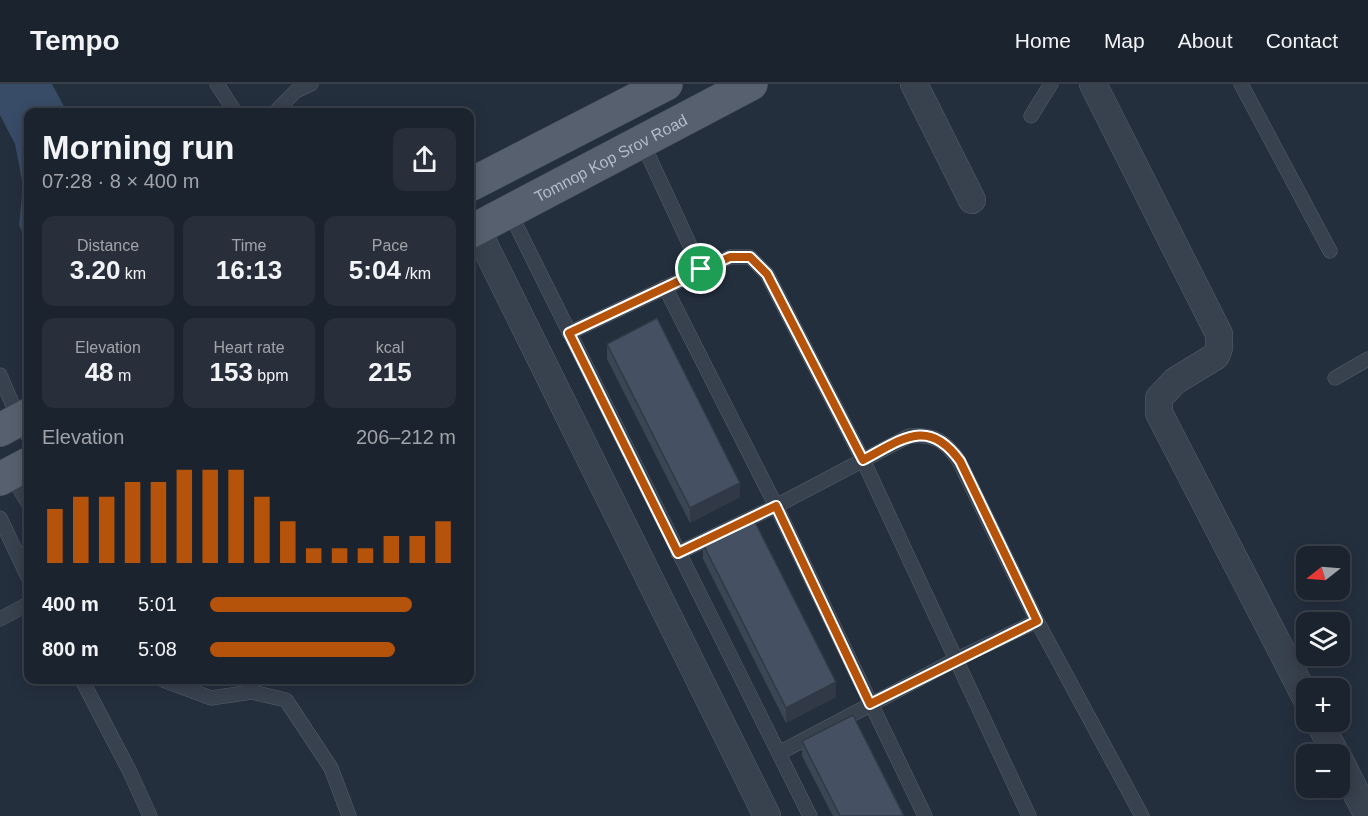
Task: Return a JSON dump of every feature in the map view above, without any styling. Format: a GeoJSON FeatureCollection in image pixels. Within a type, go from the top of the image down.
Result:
{"type":"FeatureCollection","features":[{"type":"Feature","properties":{"kind":"main road"},"geometry":{"type":"LineString","coordinates":[[474,183],[666,84]]}},
{"type":"Feature","properties":{"kind":"main road","name":"Tomnop Kop Srov Road"},"geometry":{"type":"LineString","coordinates":[[474,229],[751,84]]}},
{"type":"Feature","properties":{"kind":"street"},"geometry":{"type":"LineString","coordinates":[[914,84],[972,200]]}},
{"type":"Feature","properties":{"kind":"street"},"geometry":{"type":"LineString","coordinates":[[1093,84],[1219,334],[1219,348],[1216,356],[1175,381],[1159,398],[1159,413],[1296,679]]}},
{"type":"Feature","properties":{"kind":"street"},"geometry":{"type":"LineString","coordinates":[[474,232],[767,816]]}},
{"type":"Feature","properties":{"kind":"street"},"geometry":{"type":"LineString","coordinates":[[1350,781],[1368,816]]}},
{"type":"Feature","properties":{"kind":"lane"},"geometry":{"type":"LineString","coordinates":[[217,84],[232,108]]}},
{"type":"Feature","properties":{"kind":"lane"},"geometry":{"type":"LineString","coordinates":[[279,108],[296,91],[311,84]]}},
{"type":"Feature","properties":{"kind":"lane"},"geometry":{"type":"LineString","coordinates":[[1031,116],[1051,84]]}},
{"type":"Feature","properties":{"kind":"lane"},"geometry":{"type":"LineString","coordinates":[[1241,84],[1330,251]]}},
{"type":"Feature","properties":{"kind":"lane"},"geometry":{"type":"LineString","coordinates":[[642,141],[701,269]]}},
{"type":"Feature","properties":{"kind":"lane"},"geometry":{"type":"LineString","coordinates":[[509,211],[810,816]]}},
{"type":"Feature","properties":{"kind":"lane"},"geometry":{"type":"LineString","coordinates":[[569,333],[730,257],[750,257],[767,274],[863,460],[1029,816]]}},
{"type":"Feature","properties":{"kind":"lane"},"geometry":{"type":"LineString","coordinates":[[665,287],[776,506],[925,816]]}},
{"type":"Feature","properties":{"kind":"lane"},"geometry":{"type":"LineString","coordinates":[[1335,378],[1368,359]]}},
{"type":"Feature","properties":{"kind":"lane"},"geometry":{"type":"LineString","coordinates":[[0,375],[19,425]]}},
{"type":"Feature","properties":{"kind":"lane"},"geometry":{"type":"LineString","coordinates":[[678,553],[776,506],[909,436],[925,435],[936,438],[950,448],[960,461],[1037,621],[1140,815]]}},
{"type":"Feature","properties":{"kind":"lane"},"geometry":{"type":"LineString","coordinates":[[13,472],[24,495]]}},
{"type":"Feature","properties":{"kind":"lane"},"geometry":{"type":"LineString","coordinates":[[0,518],[24,569]]}},
{"type":"Feature","properties":{"kind":"lane"},"geometry":{"type":"LineString","coordinates":[[0,619],[24,606]]}},
{"type":"Feature","properties":{"kind":"lane"},"geometry":{"type":"LineString","coordinates":[[779,753],[956,660],[1037,621]]}},
{"type":"Feature","properties":{"kind":"lane"},"geometry":{"type":"LineString","coordinates":[[84,684],[150,816]]}},
{"type":"Feature","properties":{"kind":"lane"},"geometry":{"type":"LineString","coordinates":[[174,684],[211,698],[252,692],[286,700],[332,768],[350,816]]}},
{"type":"Feature","properties":{"kind":"water"},"geometry":{"type":"Polygon","coordinates":[[[0,84],[52,84],[65,108],[24,108],[24,237],[19,225],[23,186],[15,144],[0,115],[0,84]]]}},
{"type":"Feature","properties":{"kind":"building"},"geometry":{"type":"Polygon","coordinates":[[[657,318],[740,483],[690,508],[607,344],[657,318]]]}},
{"type":"Feature","properties":{"kind":"building"},"geometry":{"type":"Polygon","coordinates":[[[753,518],[836,682],[786,708],[703,544],[753,518]]]}},
{"type":"Feature","properties":{"kind":"building"},"geometry":{"type":"Polygon","coordinates":[[[853,715],[904,816],[840,816],[802,741],[853,715]]]}},
{"type":"Feature","properties":{"kind":"route"},"geometry":{"type":"LineString","coordinates":[[730,257],[750,257],[767,274],[863,460],[909,436],[925,435],[936,438],[950,448],[960,461],[1037,621],[870,704],[776,506],[678,553],[569,333],[701,269],[730,257]]}}]}
